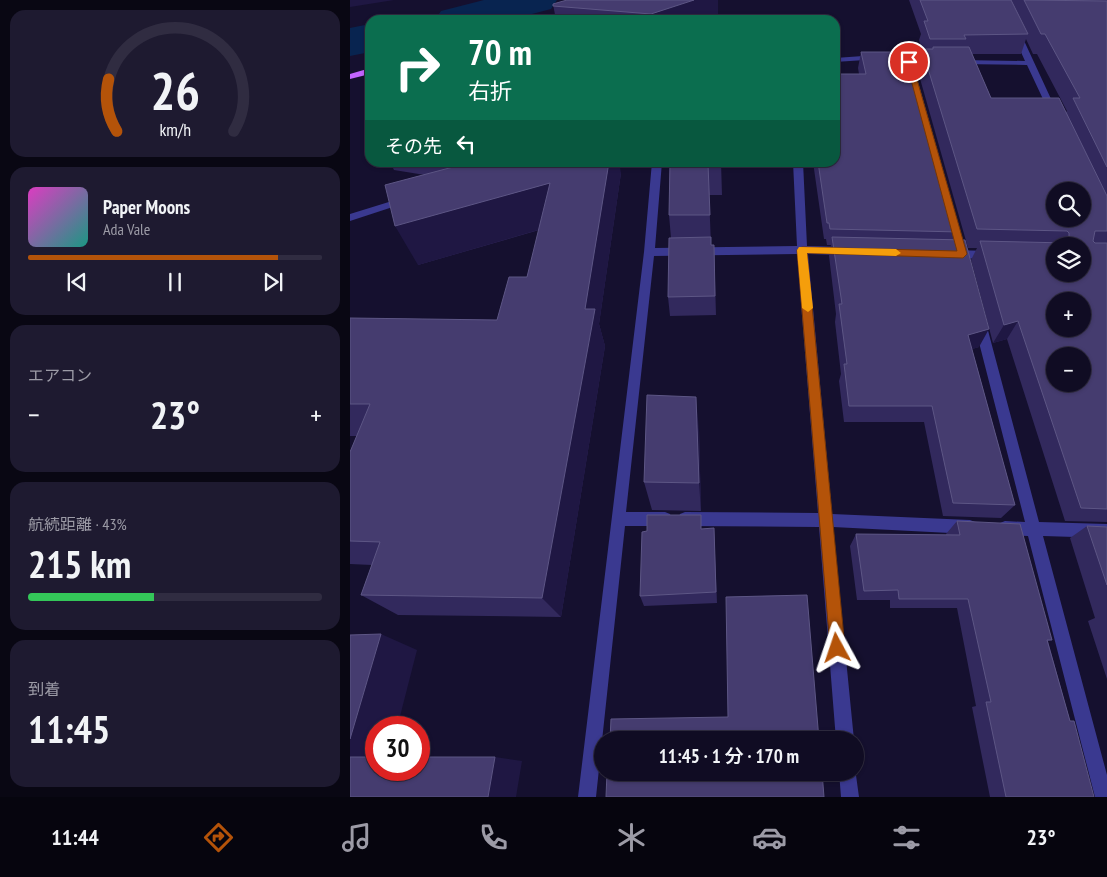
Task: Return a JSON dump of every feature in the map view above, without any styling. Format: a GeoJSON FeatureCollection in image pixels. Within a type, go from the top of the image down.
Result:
{"type":"FeatureCollection","features":[{"type":"Feature","properties":{"kind":"main road"},"geometry":{"type":"LineString","coordinates":[[350,77],[365,72]]}},
{"type":"Feature","properties":{"kind":"street"},"geometry":{"type":"LineString","coordinates":[[1012,23],[1058,123]]}},
{"type":"Feature","properties":{"kind":"street"},"geometry":{"type":"LineString","coordinates":[[840,60],[875,56],[883,58]]}},
{"type":"Feature","properties":{"kind":"street"},"geometry":{"type":"LineString","coordinates":[[946,62],[1030,63]]}},
{"type":"Feature","properties":{"kind":"street"},"geometry":{"type":"LineString","coordinates":[[587,797],[649,252],[657,167]]}},
{"type":"Feature","properties":{"kind":"street"},"geometry":{"type":"LineString","coordinates":[[798,167],[802,250],[844,731]]}},
{"type":"Feature","properties":{"kind":"street"},"geometry":{"type":"LineString","coordinates":[[350,218],[414,197]]}},
{"type":"Feature","properties":{"kind":"street"},"geometry":{"type":"LineString","coordinates":[[649,252],[802,250],[859,252]]}},
{"type":"Feature","properties":{"kind":"street"},"geometry":{"type":"LineString","coordinates":[[944,254],[1000,255]]}},
{"type":"Feature","properties":{"kind":"street"},"geometry":{"type":"LineString","coordinates":[[977,311],[1104,797]]}},
{"type":"Feature","properties":{"kind":"street"},"geometry":{"type":"LineString","coordinates":[[618,519],[827,520],[1107,531]]}},
{"type":"Feature","properties":{"kind":"street"},"geometry":{"type":"LineString","coordinates":[[849,781],[850,797]]}},
{"type":"Feature","properties":{"kind":"building"},"geometry":{"type":"Polygon","coordinates":[[[567,0],[694,0],[651,14],[553,6],[553,4],[567,0]]]}},
{"type":"Feature","properties":{"kind":"building"},"geometry":{"type":"Polygon","coordinates":[[[920,0],[1011,0],[1028,34],[964,35],[966,39],[930,39],[924,21],[928,21],[920,0]]]}},
{"type":"Feature","properties":{"kind":"building"},"geometry":{"type":"Polygon","coordinates":[[[1024,0],[1107,1],[1107,167],[1073,98],[1080,98],[1045,34],[1041,34],[1024,0]]]}},
{"type":"Feature","properties":{"kind":"building"},"geometry":{"type":"Polygon","coordinates":[[[933,47],[969,47],[991,98],[1059,98],[1107,196],[1107,231],[1095,231],[1093,241],[1095,243],[1107,243],[1107,509],[1081,508],[1018,321],[1004,325],[980,241],[1046,243],[1046,282],[1091,282],[1091,237],[1069,237],[1067,231],[977,229],[922,49],[933,49],[933,47]]]}},
{"type":"Feature","properties":{"kind":"building"},"geometry":{"type":"Polygon","coordinates":[[[861,52],[909,52],[960,232],[830,229],[829,223],[827,223],[819,167],[840,167],[840,74],[866,74],[861,52]]]}},
{"type":"Feature","properties":{"kind":"building"},"geometry":{"type":"Polygon","coordinates":[[[453,167],[608,167],[585,309],[595,309],[542,598],[361,595],[380,542],[350,541],[350,452],[370,404],[350,404],[350,318],[497,320],[509,277],[527,277],[550,183],[395,226],[385,185],[453,167]]]}},
{"type":"Feature","properties":{"kind":"building"},"geometry":{"type":"Polygon","coordinates":[[[670,167],[708,167],[710,215],[669,215],[670,167]]]}},
{"type":"Feature","properties":{"kind":"building"},"geometry":{"type":"Polygon","coordinates":[[[711,237],[711,245],[714,245],[715,296],[668,297],[669,238],[711,237]]]}},
{"type":"Feature","properties":{"kind":"building"},"geometry":{"type":"Polygon","coordinates":[[[832,237],[965,240],[989,329],[968,335],[1015,505],[953,503],[932,406],[849,406],[844,364],[847,364],[839,304],[842,304],[832,237]]]}},
{"type":"Feature","properties":{"kind":"building"},"geometry":{"type":"Polygon","coordinates":[[[647,395],[696,397],[699,483],[644,482],[647,395]]]}},
{"type":"Feature","properties":{"kind":"building"},"geometry":{"type":"Polygon","coordinates":[[[647,515],[701,515],[701,529],[714,528],[716,592],[640,596],[642,532],[647,531],[647,515]]]}},
{"type":"Feature","properties":{"kind":"building"},"geometry":{"type":"Polygon","coordinates":[[[957,521],[1020,524],[1052,640],[1047,640],[1070,721],[1074,721],[1094,797],[1006,797],[986,702],[991,702],[968,599],[899,599],[898,590],[864,591],[856,534],[960,535],[957,521]]]}},
{"type":"Feature","properties":{"kind":"building"},"geometry":{"type":"Polygon","coordinates":[[[1087,526],[1107,527],[1107,585],[1087,526]]]}},
{"type":"Feature","properties":{"kind":"building"},"geometry":{"type":"Polygon","coordinates":[[[807,595],[818,731],[610,731],[611,719],[728,717],[726,597],[807,595]]]}},
{"type":"Feature","properties":{"kind":"building"},"geometry":{"type":"Polygon","coordinates":[[[381,634],[350,739],[350,635],[381,634]]]}},
{"type":"Feature","properties":{"kind":"building"},"geometry":{"type":"Polygon","coordinates":[[[350,757],[365,757],[365,781],[430,781],[430,757],[495,757],[488,797],[350,797],[350,757]]]}},
{"type":"Feature","properties":{"kind":"building"},"geometry":{"type":"Polygon","coordinates":[[[607,781],[823,781],[824,797],[606,797],[607,781]]]}},
{"type":"Feature","properties":{"kind":"waterway"},"geometry":{"type":"LineString","coordinates":[[477,15],[536,0]]}},
{"type":"Feature","properties":{"kind":"waterway"},"geometry":{"type":"LineString","coordinates":[[350,42],[365,39]]}},
{"type":"Feature","properties":{"kind":"slow traffic"},"geometry":{"type":"LineString","coordinates":[[808,308],[802,250],[896,253]]}},
{"type":"Feature","properties":{"kind":"route"},"geometry":{"type":"LineString","coordinates":[[837,648],[802,250],[963,254],[909,62]]}}]}
